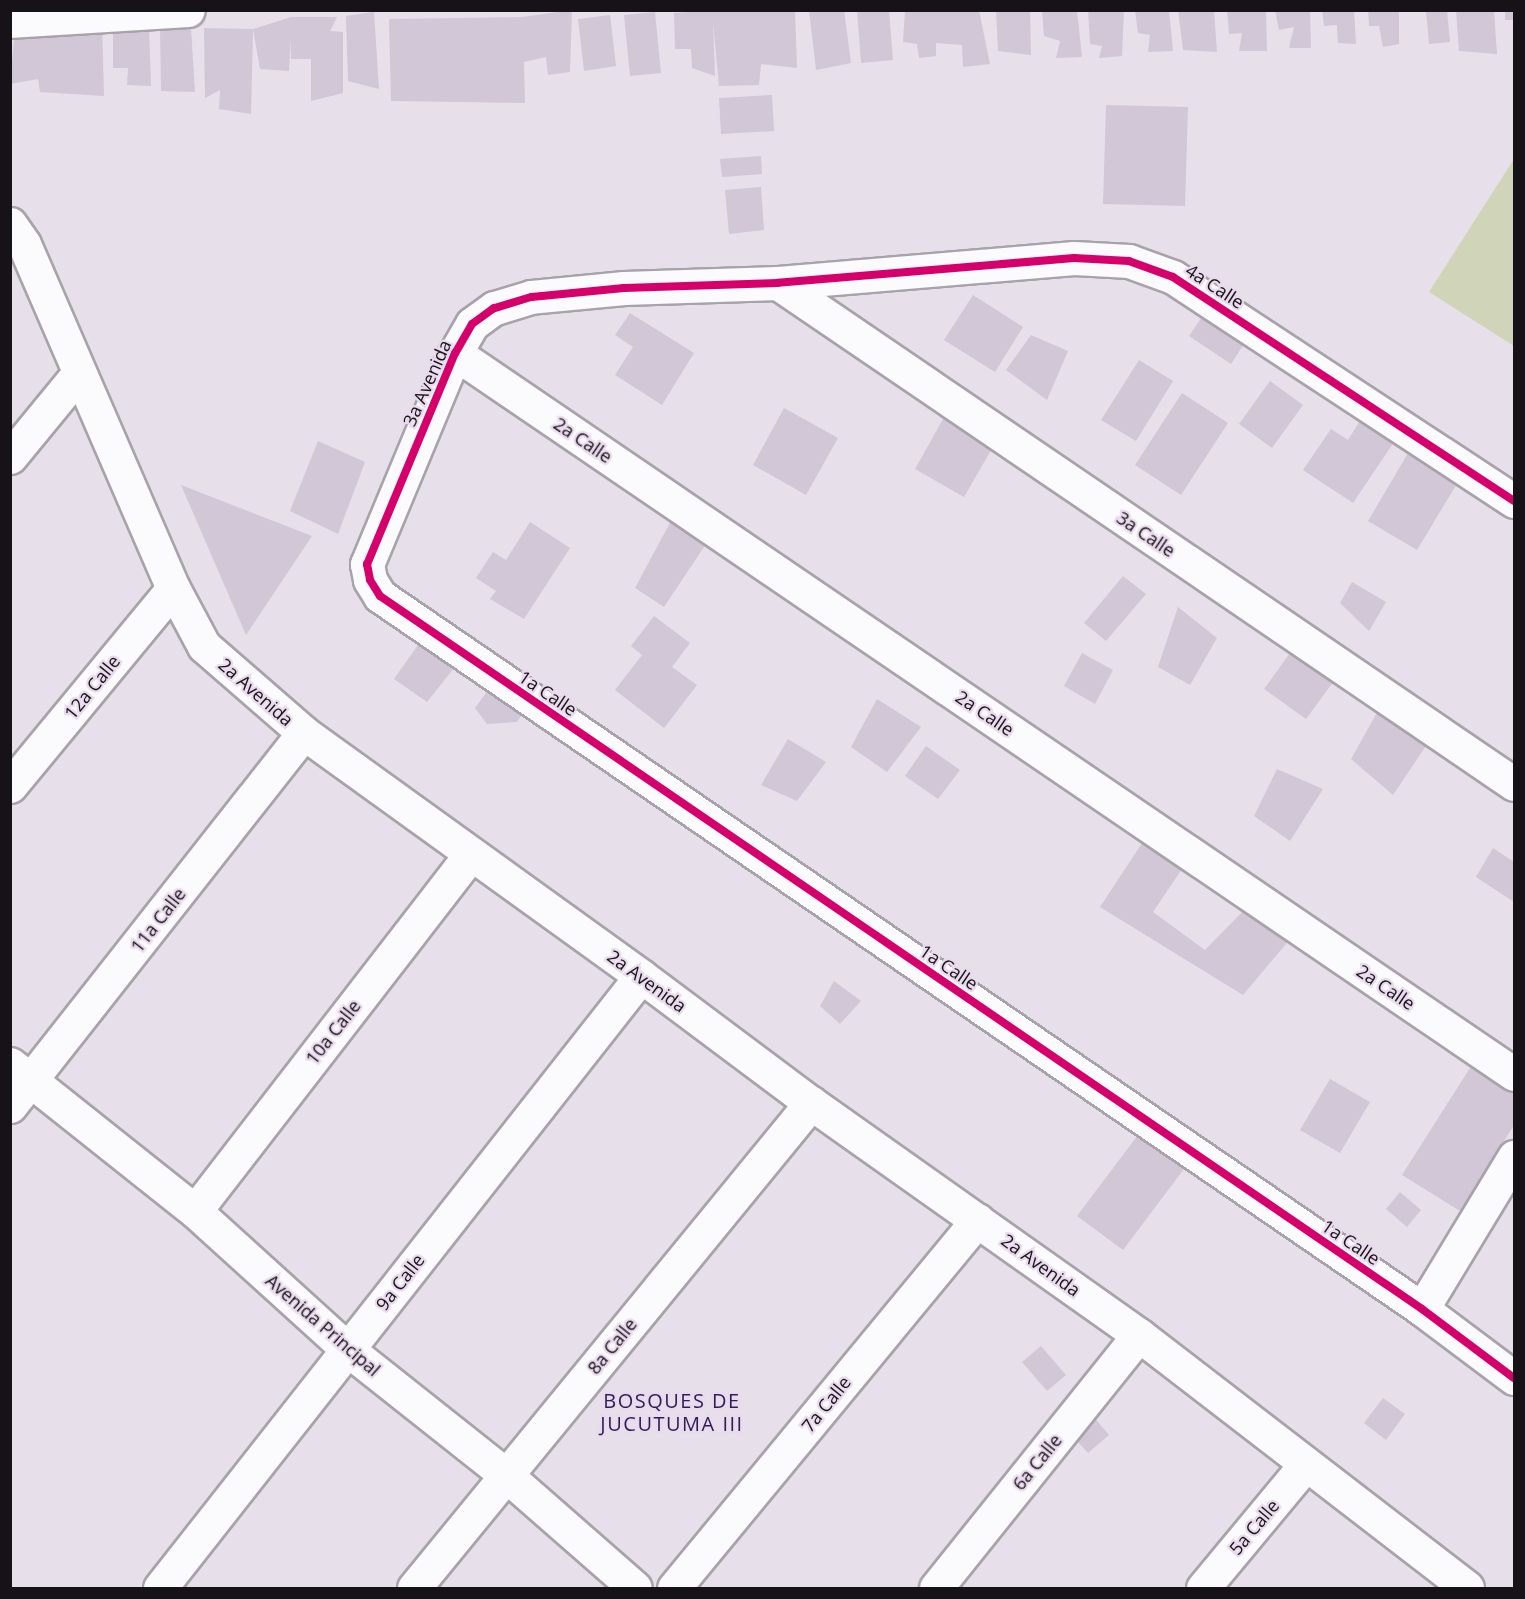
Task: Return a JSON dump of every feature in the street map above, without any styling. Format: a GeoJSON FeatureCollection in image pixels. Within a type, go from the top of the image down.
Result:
{"type":"FeatureCollection","features":[{"type":"Feature","properties":{"kind":"street"},"geometry":{"type":"LineString","coordinates":[[10,21],[188,10]]}},
{"type":"Feature","properties":{"kind":"street","name":"2a Avenida"},"geometry":{"type":"LineString","coordinates":[[10,224],[24,244],[173,588],[204,646],[304,733],[641,976],[811,1103],[1138,1335],[1460,1586]]}},
{"type":"Feature","properties":{"kind":"street","name":"4a Calle"},"geometry":{"type":"LineString","coordinates":[[778,283],[1074,258],[1129,261],[1173,277],[1515,501]]}},
{"type":"Feature","properties":{"kind":"street","name":"3a Avenida"},"geometry":{"type":"LineString","coordinates":[[370,580],[367,564],[455,353],[472,324],[486,313],[494,308],[531,297],[624,288],[778,283]]}},
{"type":"Feature","properties":{"kind":"street","name":"3a Calle"},"geometry":{"type":"LineString","coordinates":[[778,283],[1515,784]]}},
{"type":"Feature","properties":{"kind":"street","name":"2a Calle"},"geometry":{"type":"LineString","coordinates":[[455,353],[1515,1074]]}},
{"type":"Feature","properties":{"kind":"street"},"geometry":{"type":"LineString","coordinates":[[10,458],[79,373]]}},
{"type":"Feature","properties":{"kind":"street","name":"1a Calle"},"geometry":{"type":"LineString","coordinates":[[370,580],[380,596],[1422,1309],[1515,1378]]}},
{"type":"Feature","properties":{"kind":"street","name":"12a Calle"},"geometry":{"type":"LineString","coordinates":[[10,786],[173,588]]}},
{"type":"Feature","properties":{"kind":"street","name":"11a Calle"},"geometry":{"type":"LineString","coordinates":[[17,1084],[304,733]]}},
{"type":"Feature","properties":{"kind":"street","name":"10a Calle"},"geometry":{"type":"LineString","coordinates":[[195,1211],[471,854]]}},
{"type":"Feature","properties":{"kind":"street","name":"9a Calle"},"geometry":{"type":"LineString","coordinates":[[160,1588],[641,976]]}},
{"type":"Feature","properties":{"kind":"street","name":"Avenida Principal"},"geometry":{"type":"LineString","coordinates":[[17,1084],[195,1211],[347,1349],[506,1475],[635,1588]]}},
{"type":"Feature","properties":{"kind":"street","name":"8a Calle"},"geometry":{"type":"LineString","coordinates":[[414,1588],[811,1103]]}},
{"type":"Feature","properties":{"kind":"street"},"geometry":{"type":"LineString","coordinates":[[1422,1309],[1515,1157]]}},
{"type":"Feature","properties":{"kind":"street","name":"7a Calle"},"geometry":{"type":"LineString","coordinates":[[674,1588],[977,1220]]}},
{"type":"Feature","properties":{"kind":"street","name":"6a Calle"},"geometry":{"type":"LineString","coordinates":[[936,1588],[1138,1335]]}},
{"type":"Feature","properties":{"kind":"street","name":"5a Calle"},"geometry":{"type":"LineString","coordinates":[[1203,1588],[1305,1465]]}},
{"type":"Feature","properties":{"kind":"green space"},"geometry":{"type":"Polygon","coordinates":[[[1514,159],[1514,346],[1429,292],[1514,159]]]}},
{"type":"Feature","properties":{"kind":"building"},"geometry":{"type":"Polygon","coordinates":[[[572,10],[570,72],[548,75],[546,57],[524,62],[525,103],[391,101],[389,19],[522,17],[572,10]]]}},
{"type":"Feature","properties":{"kind":"building"},"geometry":{"type":"Polygon","coordinates":[[[722,10],[795,10],[797,68],[761,64],[759,85],[719,86],[713,22],[715,76],[692,68],[691,49],[675,49],[674,13],[722,10]]]}},
{"type":"Feature","properties":{"kind":"building"},"geometry":{"type":"Polygon","coordinates":[[[809,10],[844,10],[851,63],[816,70],[809,10]]]}},
{"type":"Feature","properties":{"kind":"building"},"geometry":{"type":"Polygon","coordinates":[[[857,10],[889,10],[893,60],[861,63],[857,10]]]}},
{"type":"Feature","properties":{"kind":"building"},"geometry":{"type":"Polygon","coordinates":[[[905,10],[979,10],[990,64],[963,67],[962,45],[936,43],[936,56],[919,58],[917,44],[903,42],[905,10]]]}},
{"type":"Feature","properties":{"kind":"building"},"geometry":{"type":"Polygon","coordinates":[[[996,10],[1030,10],[1031,55],[998,51],[996,10]]]}},
{"type":"Feature","properties":{"kind":"building"},"geometry":{"type":"Polygon","coordinates":[[[1042,10],[1077,10],[1082,57],[1056,58],[1060,41],[1044,36],[1042,10]]]}},
{"type":"Feature","properties":{"kind":"building"},"geometry":{"type":"Polygon","coordinates":[[[1088,10],[1124,10],[1122,56],[1099,58],[1102,46],[1090,44],[1088,10]]]}},
{"type":"Feature","properties":{"kind":"building"},"geometry":{"type":"Polygon","coordinates":[[[1135,10],[1169,10],[1173,51],[1148,52],[1150,35],[1138,33],[1135,10]]]}},
{"type":"Feature","properties":{"kind":"building"},"geometry":{"type":"Polygon","coordinates":[[[1178,10],[1214,10],[1217,52],[1183,50],[1178,10]]]}},
{"type":"Feature","properties":{"kind":"building"},"geometry":{"type":"Polygon","coordinates":[[[1227,10],[1266,10],[1267,51],[1239,51],[1242,33],[1229,34],[1227,10]]]}},
{"type":"Feature","properties":{"kind":"building"},"geometry":{"type":"Polygon","coordinates":[[[1275,10],[1310,10],[1311,48],[1289,48],[1294,27],[1279,30],[1275,10]]]}},
{"type":"Feature","properties":{"kind":"building"},"geometry":{"type":"Polygon","coordinates":[[[1322,10],[1354,10],[1356,44],[1338,43],[1337,25],[1324,26],[1322,10]]]}},
{"type":"Feature","properties":{"kind":"building"},"geometry":{"type":"Polygon","coordinates":[[[1368,10],[1399,10],[1399,44],[1383,47],[1379,26],[1369,26],[1368,10]]]}},
{"type":"Feature","properties":{"kind":"building"},"geometry":{"type":"Polygon","coordinates":[[[1426,10],[1447,10],[1450,42],[1429,44],[1426,10]]]}},
{"type":"Feature","properties":{"kind":"building"},"geometry":{"type":"Polygon","coordinates":[[[1456,10],[1494,10],[1497,54],[1459,51],[1456,10]]]}},
{"type":"Feature","properties":{"kind":"building"},"geometry":{"type":"Polygon","coordinates":[[[1505,10],[1514,10],[1514,20],[1505,20],[1505,10]]]}},
{"type":"Feature","properties":{"kind":"building"},"geometry":{"type":"Polygon","coordinates":[[[374,12],[379,89],[348,81],[346,16],[374,12]]]}},
{"type":"Feature","properties":{"kind":"building"},"geometry":{"type":"Polygon","coordinates":[[[655,12],[661,73],[630,76],[624,15],[655,12]]]}},
{"type":"Feature","properties":{"kind":"building"},"geometry":{"type":"Polygon","coordinates":[[[610,15],[616,66],[584,71],[578,19],[610,15]]]}},
{"type":"Feature","properties":{"kind":"building"},"geometry":{"type":"Polygon","coordinates":[[[291,17],[337,17],[330,31],[343,32],[343,93],[311,101],[311,59],[291,59],[291,38],[289,71],[260,69],[253,29],[291,17]]]}},
{"type":"Feature","properties":{"kind":"building"},"geometry":{"type":"Polygon","coordinates":[[[102,24],[104,96],[40,92],[38,79],[10,84],[14,39],[102,24]]]}},
{"type":"Feature","properties":{"kind":"building"},"geometry":{"type":"Polygon","coordinates":[[[149,26],[151,86],[127,85],[128,68],[113,68],[113,28],[149,26]]]}},
{"type":"Feature","properties":{"kind":"building"},"geometry":{"type":"Polygon","coordinates":[[[160,28],[191,28],[195,92],[161,91],[160,28]]]}},
{"type":"Feature","properties":{"kind":"building"},"geometry":{"type":"Polygon","coordinates":[[[204,28],[253,29],[251,114],[219,109],[220,90],[205,98],[204,28]]]}},
{"type":"Feature","properties":{"kind":"building"},"geometry":{"type":"Polygon","coordinates":[[[772,95],[774,131],[721,134],[719,98],[772,95]]]}},
{"type":"Feature","properties":{"kind":"building"},"geometry":{"type":"Polygon","coordinates":[[[1106,105],[1188,107],[1185,206],[1103,204],[1106,105]]]}},
{"type":"Feature","properties":{"kind":"building"},"geometry":{"type":"Polygon","coordinates":[[[761,156],[762,174],[722,177],[720,159],[761,156]]]}},
{"type":"Feature","properties":{"kind":"building"},"geometry":{"type":"Polygon","coordinates":[[[761,187],[764,230],[729,234],[725,190],[761,187]]]}},
{"type":"Feature","properties":{"kind":"building"},"geometry":{"type":"Polygon","coordinates":[[[973,295],[1023,327],[995,372],[944,340],[973,295]]]}},
{"type":"Feature","properties":{"kind":"building"},"geometry":{"type":"Polygon","coordinates":[[[1212,302],[1253,330],[1231,364],[1189,336],[1212,302]]]}},
{"type":"Feature","properties":{"kind":"building"},"geometry":{"type":"Polygon","coordinates":[[[630,313],[694,353],[662,405],[615,375],[633,347],[615,335],[630,313]]]}},
{"type":"Feature","properties":{"kind":"building"},"geometry":{"type":"Polygon","coordinates":[[[1031,335],[1068,351],[1047,400],[1006,370],[1031,335]]]}},
{"type":"Feature","properties":{"kind":"building"},"geometry":{"type":"Polygon","coordinates":[[[1139,360],[1173,381],[1136,441],[1101,420],[1139,360]]]}},
{"type":"Feature","properties":{"kind":"building"},"geometry":{"type":"Polygon","coordinates":[[[1270,381],[1303,405],[1272,448],[1239,424],[1270,381]]]}},
{"type":"Feature","properties":{"kind":"building"},"geometry":{"type":"Polygon","coordinates":[[[1182,393],[1228,423],[1181,495],[1135,465],[1182,393]]]}},
{"type":"Feature","properties":{"kind":"building"},"geometry":{"type":"Polygon","coordinates":[[[784,408],[838,438],[806,495],[753,465],[784,408]]]}},
{"type":"Feature","properties":{"kind":"building"},"geometry":{"type":"Polygon","coordinates":[[[947,412],[997,440],[964,497],[915,469],[947,412]]]}},
{"type":"Feature","properties":{"kind":"building"},"geometry":{"type":"Polygon","coordinates":[[[1361,419],[1394,442],[1353,503],[1303,470],[1331,429],[1348,440],[1361,419]]]}},
{"type":"Feature","properties":{"kind":"building"},"geometry":{"type":"Polygon","coordinates":[[[318,441],[365,462],[338,534],[290,511],[318,441]]]}},
{"type":"Feature","properties":{"kind":"building"},"geometry":{"type":"Polygon","coordinates":[[[1411,448],[1461,477],[1417,550],[1368,521],[1411,448]]]}},
{"type":"Feature","properties":{"kind":"building"},"geometry":{"type":"Polygon","coordinates":[[[181,485],[312,536],[246,635],[181,485]]]}},
{"type":"Feature","properties":{"kind":"building"},"geometry":{"type":"Polygon","coordinates":[[[672,519],[710,538],[664,607],[635,588],[672,519]]]}},
{"type":"Feature","properties":{"kind":"building"},"geometry":{"type":"Polygon","coordinates":[[[530,522],[570,548],[524,619],[490,599],[496,591],[476,578],[493,552],[506,560],[530,522]]]}},
{"type":"Feature","properties":{"kind":"building"},"geometry":{"type":"Polygon","coordinates":[[[1123,576],[1146,594],[1106,641],[1084,623],[1123,576]]]}},
{"type":"Feature","properties":{"kind":"building"},"geometry":{"type":"Polygon","coordinates":[[[1352,582],[1386,602],[1369,631],[1340,603],[1352,582]]]}},
{"type":"Feature","properties":{"kind":"building"},"geometry":{"type":"Polygon","coordinates":[[[1178,607],[1217,638],[1190,685],[1158,667],[1178,607]]]}},
{"type":"Feature","properties":{"kind":"building"},"geometry":{"type":"Polygon","coordinates":[[[654,616],[690,643],[672,667],[697,685],[664,728],[615,690],[642,655],[631,646],[654,616]]]}},
{"type":"Feature","properties":{"kind":"building"},"geometry":{"type":"Polygon","coordinates":[[[425,635],[462,658],[427,702],[394,679],[425,635]]]}},
{"type":"Feature","properties":{"kind":"building"},"geometry":{"type":"Polygon","coordinates":[[[1300,639],[1342,670],[1306,719],[1264,689],[1300,639]]]}},
{"type":"Feature","properties":{"kind":"building"},"geometry":{"type":"Polygon","coordinates":[[[1082,653],[1113,670],[1095,704],[1064,686],[1082,653]]]}},
{"type":"Feature","properties":{"kind":"building"},"geometry":{"type":"Polygon","coordinates":[[[511,683],[531,700],[517,722],[487,724],[475,708],[488,690],[511,683]]]}},
{"type":"Feature","properties":{"kind":"building"},"geometry":{"type":"Polygon","coordinates":[[[877,699],[921,727],[887,772],[851,747],[877,699]]]}},
{"type":"Feature","properties":{"kind":"building"},"geometry":{"type":"Polygon","coordinates":[[[1379,709],[1428,743],[1393,795],[1351,759],[1379,709]]]}},
{"type":"Feature","properties":{"kind":"building"},"geometry":{"type":"Polygon","coordinates":[[[788,739],[826,762],[797,801],[761,785],[788,739]]]}},
{"type":"Feature","properties":{"kind":"building"},"geometry":{"type":"Polygon","coordinates":[[[926,746],[960,770],[938,799],[905,776],[926,746]]]}},
{"type":"Feature","properties":{"kind":"building"},"geometry":{"type":"Polygon","coordinates":[[[1277,769],[1323,789],[1290,841],[1254,816],[1277,769]]]}},
{"type":"Feature","properties":{"kind":"building"},"geometry":{"type":"Polygon","coordinates":[[[1152,828],[1190,857],[1153,912],[1205,950],[1246,908],[1265,925],[1274,904],[1301,926],[1243,995],[1100,907],[1152,828]]]}},
{"type":"Feature","properties":{"kind":"building"},"geometry":{"type":"Polygon","coordinates":[[[1493,848],[1514,862],[1514,902],[1476,877],[1493,848]]]}},
{"type":"Feature","properties":{"kind":"building"},"geometry":{"type":"Polygon","coordinates":[[[834,981],[861,1001],[840,1024],[820,1006],[834,981]]]}},
{"type":"Feature","properties":{"kind":"building"},"geometry":{"type":"Polygon","coordinates":[[[1482,1049],[1514,1069],[1514,1125],[1460,1211],[1402,1175],[1482,1049]]]}},
{"type":"Feature","properties":{"kind":"building"},"geometry":{"type":"Polygon","coordinates":[[[1330,1079],[1370,1102],[1340,1153],[1300,1130],[1330,1079]]]}},
{"type":"Feature","properties":{"kind":"building"},"geometry":{"type":"Polygon","coordinates":[[[1153,1115],[1199,1149],[1123,1250],[1077,1216],[1153,1115]]]}},
{"type":"Feature","properties":{"kind":"building"},"geometry":{"type":"Polygon","coordinates":[[[1400,1192],[1421,1210],[1407,1227],[1386,1209],[1400,1192]]]}},
{"type":"Feature","properties":{"kind":"building"},"geometry":{"type":"Polygon","coordinates":[[[1041,1346],[1066,1375],[1047,1391],[1022,1362],[1041,1346]]]}},
{"type":"Feature","properties":{"kind":"building"},"geometry":{"type":"Polygon","coordinates":[[[1383,1398],[1405,1414],[1386,1440],[1364,1423],[1383,1398]]]}},
{"type":"Feature","properties":{"kind":"building"},"geometry":{"type":"Polygon","coordinates":[[[1093,1416],[1109,1435],[1088,1453],[1071,1434],[1093,1416]]]}},
{"type":"Feature","properties":{"kind":"cycle path"},"geometry":{"type":"LineString","coordinates":[[1514,501],[1173,277],[1129,261],[1074,258],[778,283],[624,288],[531,297],[494,308],[472,324],[455,353],[367,564],[370,580],[380,596],[1422,1309],[1514,1378]]}},
{"type":"Feature","properties":{"kind":"district","name":"BOSQUES DE JUCUTUMA III"},"geometry":{"type":"Point","coordinates":[672,1412]}}]}
